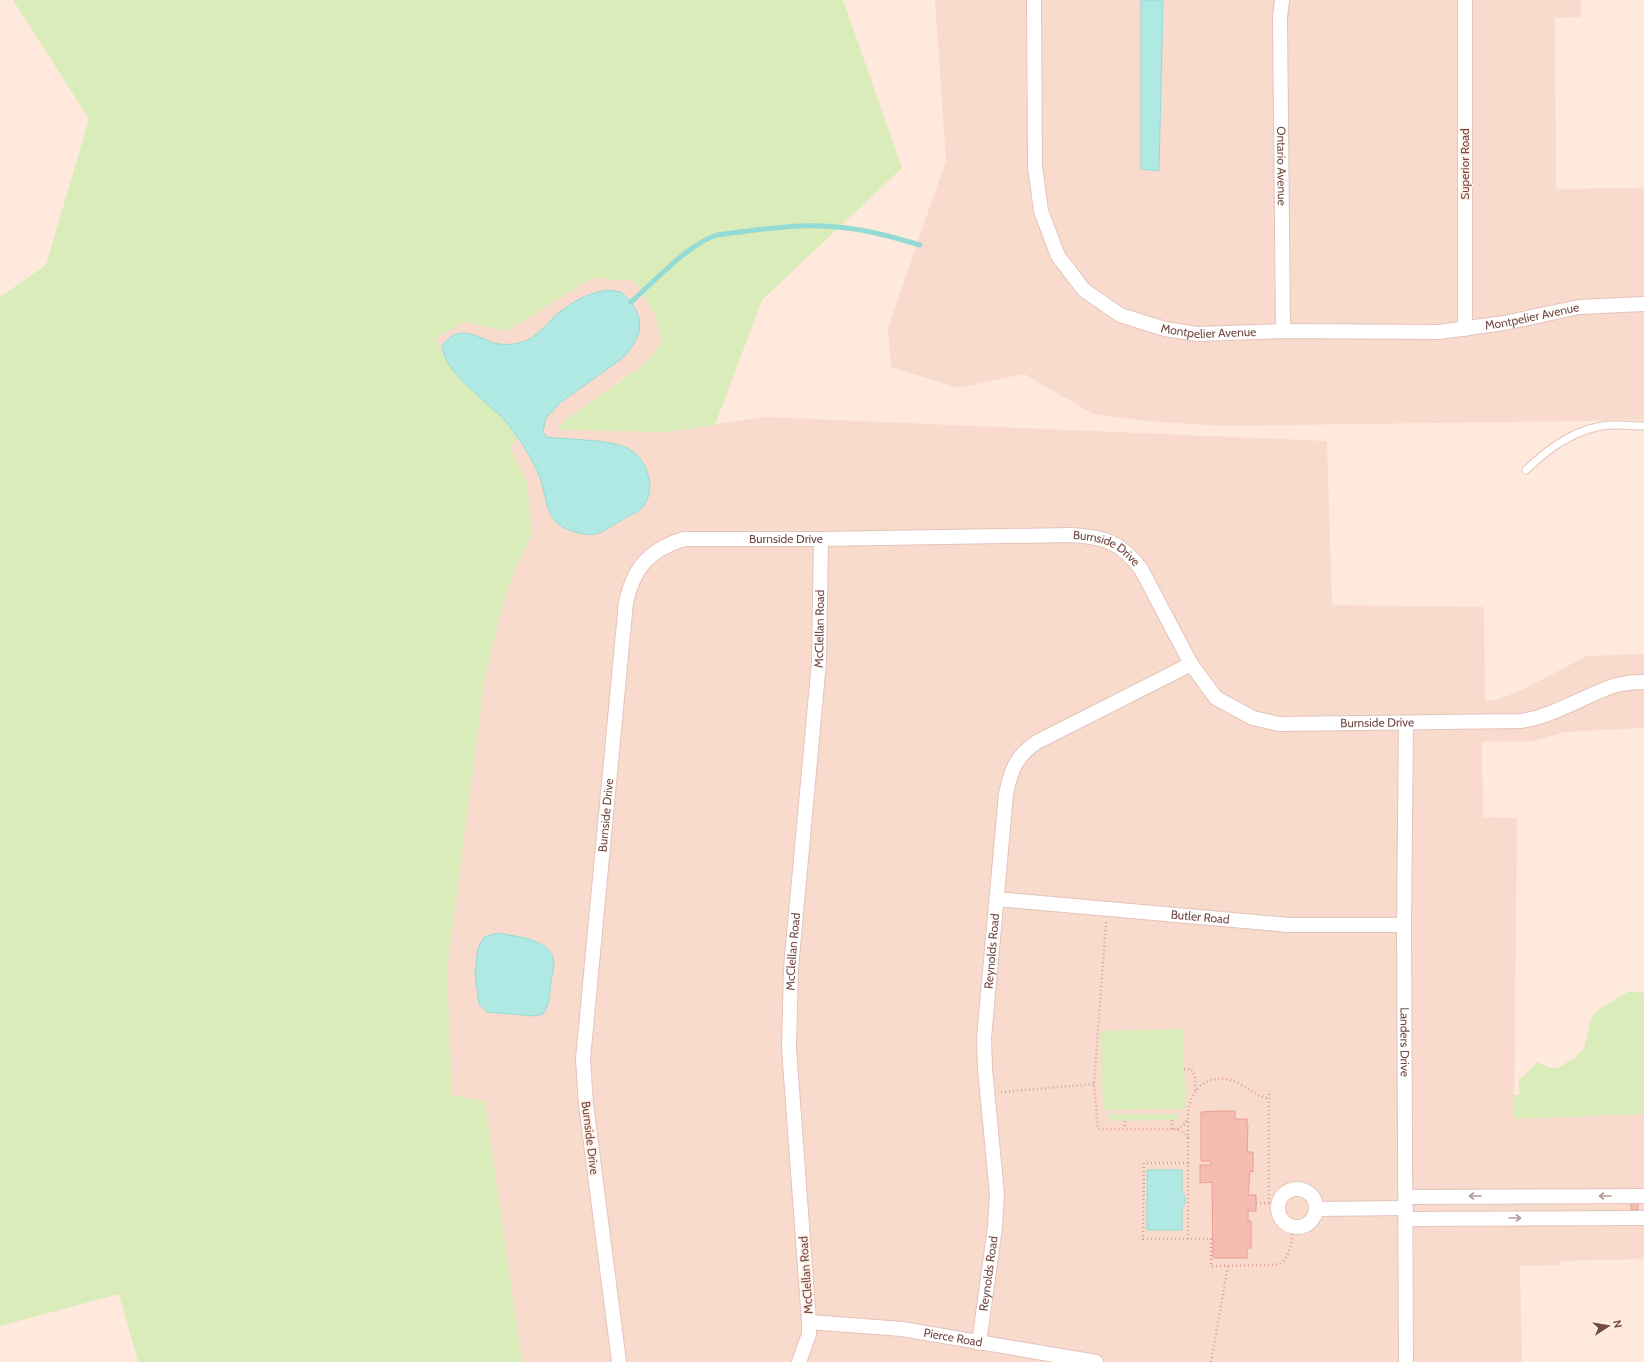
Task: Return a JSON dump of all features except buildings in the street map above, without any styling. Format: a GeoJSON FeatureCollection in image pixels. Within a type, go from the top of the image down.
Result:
{"type":"FeatureCollection","features":[{"type":"Feature","properties":{"kind":"street","name":"Montpelier Avenue"},"geometry":{"type":"LineString","coordinates":[[1034,0],[1035,166],[1041,211],[1058,256],[1084,290],[1120,315],[1165,329],[1197,334],[1283,331],[1439,332],[1465,329],[1578,307],[1644,304]]}},
{"type":"Feature","properties":{"kind":"street","name":"Ontario Avenue"},"geometry":{"type":"LineString","coordinates":[[1282,0],[1280,26],[1283,331]]}},
{"type":"Feature","properties":{"kind":"street","name":"Superior Road"},"geometry":{"type":"LineString","coordinates":[[1465,0],[1465,329]]}},
{"type":"Feature","properties":{"kind":"street","name":"Burnside Drive"},"geometry":{"type":"LineString","coordinates":[[619,1362],[583,1070],[588,992],[624,618],[628,591],[632,580],[645,560],[665,546],[684,539],[1071,536],[1096,537],[1107,540],[1119,546],[1132,556],[1141,569],[1191,664],[1216,698],[1253,718],[1279,724],[1521,721],[1537,719],[1614,686],[1644,682]]}},
{"type":"Feature","properties":{"kind":"street","name":"McClellan Road"},"geometry":{"type":"LineString","coordinates":[[799,1362],[807,1339],[809,1322],[789,1056],[789,1008],[791,968],[819,662],[821,539]]}},
{"type":"Feature","properties":{"kind":"street","name":"Reynolds Road"},"geometry":{"type":"LineString","coordinates":[[979,1343],[995,1227],[997,1194],[987,1093],[984,1038],[1006,794],[1013,768],[1026,749],[1037,742],[1191,664]]}},
{"type":"Feature","properties":{"kind":"street","name":"Landers Drive"},"geometry":{"type":"LineString","coordinates":[[1406,723],[1404,925],[1406,1362]]}},
{"type":"Feature","properties":{"kind":"street","name":"Butler Road"},"geometry":{"type":"LineString","coordinates":[[996,899],[1289,925],[1404,925]]}},
{"type":"Feature","properties":{"kind":"street"},"geometry":{"type":"LineString","coordinates":[[1297,1189],[1303,1190],[1313,1197],[1316,1209],[1311,1220],[1300,1227],[1294,1227],[1282,1220],[1274,1203],[1286,1193],[1297,1189]]}},
{"type":"Feature","properties":{"kind":"street"},"geometry":{"type":"LineString","coordinates":[[1316,1209],[1406,1208],[1644,1196]]}},
{"type":"Feature","properties":{"kind":"street"},"geometry":{"type":"LineString","coordinates":[[1406,1208],[1644,1218]]}},
{"type":"Feature","properties":{"kind":"street","name":"Pierce Road"},"geometry":{"type":"LineString","coordinates":[[809,1322],[902,1329],[1096,1362]]}},
{"type":"Feature","properties":{"kind":"lane"},"geometry":{"type":"LineString","coordinates":[[1526,470],[1543,454],[1568,438],[1597,426],[1644,426]]}},
{"type":"Feature","properties":{"kind":"path"},"geometry":{"type":"LineString","coordinates":[[1107,910],[1094,1084],[1098,1129],[1177,1129],[1183,1126],[1188,1118]]}},
{"type":"Feature","properties":{"kind":"path"},"geometry":{"type":"LineString","coordinates":[[1184,1069],[1191,1070],[1194,1073],[1195,1090],[1189,1104],[1188,1118],[1188,1239]]}},
{"type":"Feature","properties":{"kind":"path"},"geometry":{"type":"LineString","coordinates":[[1195,1090],[1205,1082],[1221,1079],[1236,1082],[1254,1095],[1269,1098]]}},
{"type":"Feature","properties":{"kind":"path"},"geometry":{"type":"LineString","coordinates":[[987,1093],[1094,1084]]}},
{"type":"Feature","properties":{"kind":"path"},"geometry":{"type":"LineString","coordinates":[[1256,1203],[1274,1203],[1269,1094]]}},
{"type":"Feature","properties":{"kind":"path"},"geometry":{"type":"LineString","coordinates":[[1172,1120],[1173,1129]]}},
{"type":"Feature","properties":{"kind":"path"},"geometry":{"type":"LineString","coordinates":[[1125,1121],[1125,1129]]}},
{"type":"Feature","properties":{"kind":"path"},"geometry":{"type":"LineString","coordinates":[[1177,1129],[1183,1132],[1188,1138]]}},
{"type":"Feature","properties":{"kind":"path"},"geometry":{"type":"LineString","coordinates":[[1188,1163],[1144,1163],[1144,1239],[1211,1239],[1212,1266],[1279,1265],[1288,1254],[1294,1227]]}},
{"type":"Feature","properties":{"kind":"path"},"geometry":{"type":"LineString","coordinates":[[1211,1362],[1228,1266]]}},
{"type":"Feature","properties":{"kind":"shaded area"},"geometry":{"type":"Polygon","coordinates":[[[935,0],[1581,0],[1581,17],[1555,18],[1556,189],[1644,188],[1644,420],[1222,426],[1145,421],[1093,414],[1024,374],[958,388],[891,367],[888,328],[946,160],[935,0]]]}},
{"type":"Feature","properties":{"kind":"shaded area"},"geometry":{"type":"Polygon","coordinates":[[[592,278],[635,281],[655,315],[662,342],[645,364],[616,383],[664,432],[764,417],[1327,441],[1332,605],[1484,607],[1485,701],[1498,699],[1518,692],[1587,656],[1644,654],[1644,728],[1565,732],[1533,741],[1482,742],[1483,817],[1517,818],[1514,1119],[1644,1114],[1644,1259],[1560,1261],[1560,1265],[1520,1266],[1522,1362],[522,1362],[485,1102],[452,1095],[447,969],[485,677],[499,618],[513,574],[532,534],[431,337],[463,319],[507,331],[592,278]]]}},
{"type":"Feature","properties":{"kind":"green space"},"geometry":{"type":"Polygon","coordinates":[[[13,0],[843,0],[902,168],[762,300],[715,425],[664,432],[558,430],[565,420],[645,364],[662,342],[655,315],[635,281],[592,278],[507,331],[464,322],[436,338],[447,362],[462,382],[495,409],[518,437],[510,448],[527,482],[532,534],[513,574],[499,618],[485,677],[447,969],[452,1095],[485,1101],[522,1362],[138,1362],[119,1294],[0,1326],[0,297],[46,265],[89,119],[13,0]]]}},
{"type":"Feature","properties":{"kind":"green space"},"geometry":{"type":"Polygon","coordinates":[[[1630,991],[1644,993],[1644,1114],[1514,1119],[1514,1095],[1519,1095],[1519,1079],[1525,1075],[1537,1062],[1551,1068],[1558,1068],[1576,1057],[1584,1048],[1591,1019],[1599,1009],[1630,991]]]}},
{"type":"Feature","properties":{"kind":"green space"},"geometry":{"type":"Polygon","coordinates":[[[1183,1029],[1186,1109],[1103,1110],[1100,1031],[1183,1029]]]}},
{"type":"Feature","properties":{"kind":"green space"},"geometry":{"type":"Polygon","coordinates":[[[1109,1114],[1177,1114],[1177,1120],[1109,1121],[1109,1114]]]}},
{"type":"Feature","properties":{"kind":"water"},"geometry":{"type":"Polygon","coordinates":[[[1141,0],[1163,0],[1159,171],[1141,169],[1141,0]]]}},
{"type":"Feature","properties":{"kind":"water"},"geometry":{"type":"Polygon","coordinates":[[[607,290],[621,292],[636,309],[640,326],[638,335],[628,352],[620,360],[561,402],[546,418],[543,431],[546,437],[607,442],[625,447],[632,451],[643,464],[647,472],[650,489],[644,505],[634,514],[600,533],[589,535],[566,529],[558,524],[554,519],[548,509],[540,478],[523,446],[503,419],[460,379],[445,357],[442,346],[448,339],[461,333],[467,333],[497,344],[522,342],[536,335],[555,316],[573,303],[586,296],[607,290]]]}},
{"type":"Feature","properties":{"kind":"water"},"geometry":{"type":"Polygon","coordinates":[[[498,933],[532,940],[547,948],[552,955],[554,965],[549,998],[547,1007],[543,1014],[534,1016],[487,1012],[479,1004],[475,973],[478,948],[484,937],[498,933]]]}},
{"type":"Feature","properties":{"kind":"water"},"geometry":{"type":"Polygon","coordinates":[[[1147,1170],[1182,1170],[1182,1194],[1185,1196],[1185,1204],[1182,1205],[1182,1230],[1147,1230],[1147,1170]]]}},
{"type":"Feature","properties":{"kind":"waterway"},"geometry":{"type":"LineString","coordinates":[[631,302],[683,255],[694,247],[717,235],[776,228],[821,226],[868,231],[920,245]]}}]}
